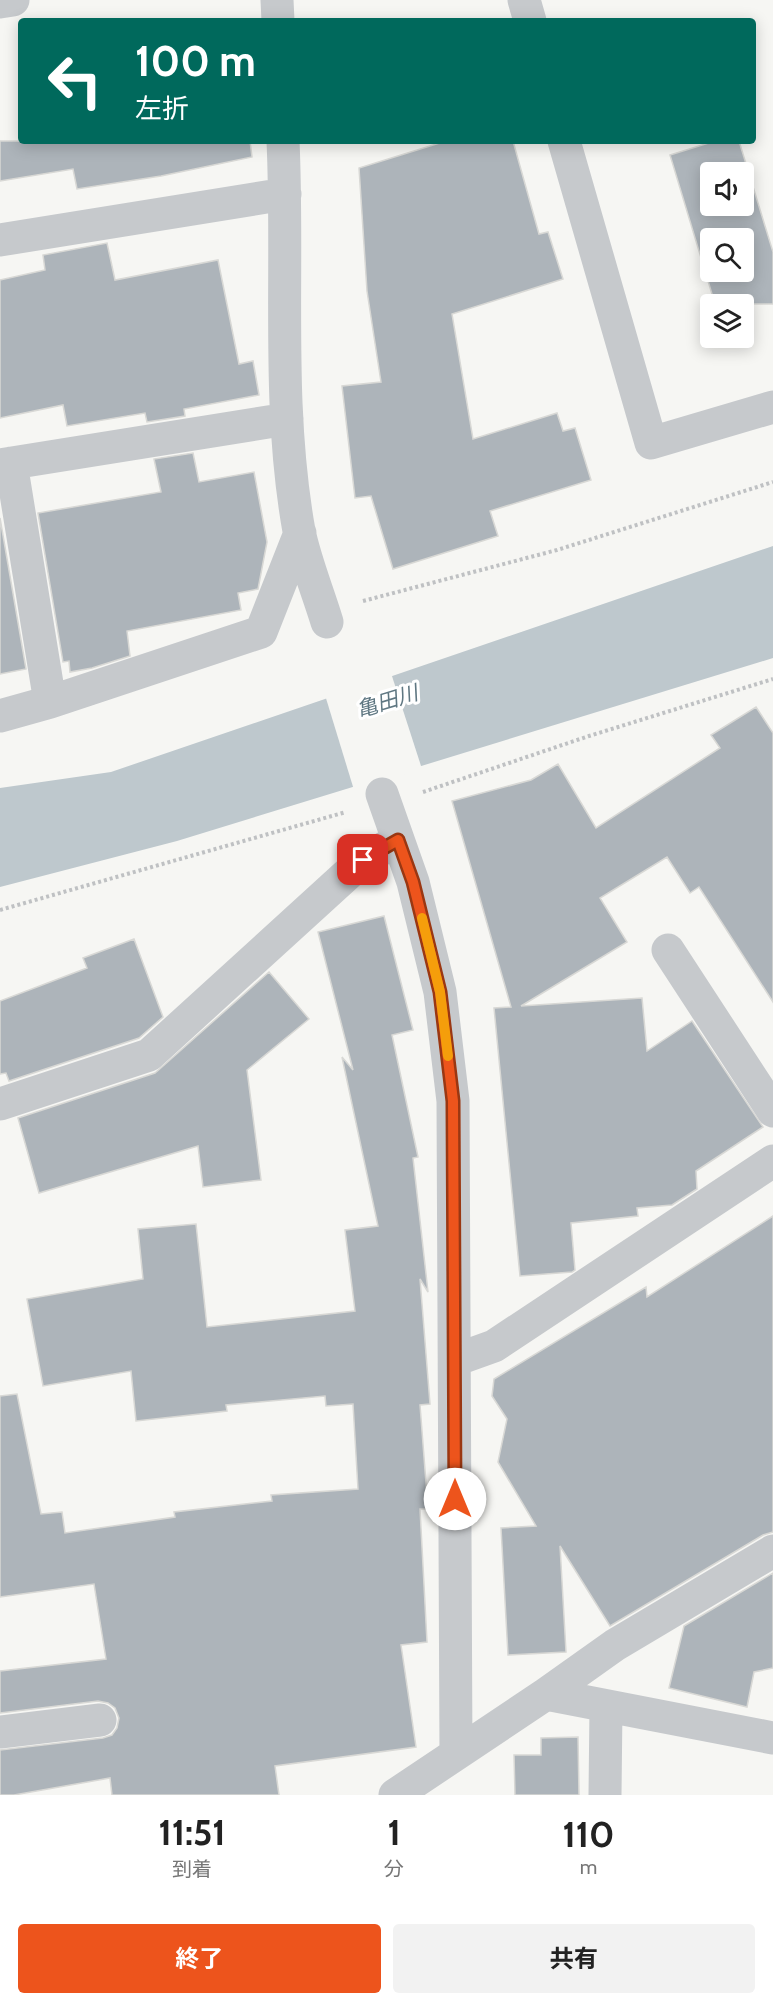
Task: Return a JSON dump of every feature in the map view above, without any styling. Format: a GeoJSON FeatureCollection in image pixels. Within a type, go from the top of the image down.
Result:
{"type":"FeatureCollection","features":[{"type":"Feature","properties":{"kind":"street"},"geometry":{"type":"LineString","coordinates":[[0,2],[13,0]]}},
{"type":"Feature","properties":{"kind":"street"},"geometry":{"type":"LineString","coordinates":[[277,0],[278,18]]}},
{"type":"Feature","properties":{"kind":"street"},"geometry":{"type":"LineString","coordinates":[[524,0],[529,18]]}},
{"type":"Feature","properties":{"kind":"street"},"geometry":{"type":"LineString","coordinates":[[283,144],[287,419],[300,533],[327,622]]}},
{"type":"Feature","properties":{"kind":"street"},"geometry":{"type":"LineString","coordinates":[[565,144],[651,443],[773,406]]}},
{"type":"Feature","properties":{"kind":"street"},"geometry":{"type":"LineString","coordinates":[[0,240],[285,194]]}},
{"type":"Feature","properties":{"kind":"street"},"geometry":{"type":"LineString","coordinates":[[50,702],[5,464],[287,419]]}},
{"type":"Feature","properties":{"kind":"street"},"geometry":{"type":"LineString","coordinates":[[0,716],[50,702],[261,632],[300,533]]}},
{"type":"Feature","properties":{"kind":"street"},"geometry":{"type":"LineString","coordinates":[[383,797],[413,882],[440,992],[453,1101],[456,1754]]}},
{"type":"Feature","properties":{"kind":"street"},"geometry":{"type":"LineString","coordinates":[[0,1104],[149,1055],[363,860],[398,840]]}},
{"type":"Feature","properties":{"kind":"street"},"geometry":{"type":"LineString","coordinates":[[668,950],[773,1111]]}},
{"type":"Feature","properties":{"kind":"street"},"geometry":{"type":"LineString","coordinates":[[455,1360],[494,1346],[773,1161]]}},
{"type":"Feature","properties":{"kind":"street"},"geometry":{"type":"LineString","coordinates":[[396,1795],[615,1645],[773,1551]]}},
{"type":"Feature","properties":{"kind":"street"},"geometry":{"type":"LineString","coordinates":[[546,1694],[773,1738]]}},
{"type":"Feature","properties":{"kind":"street"},"geometry":{"type":"LineString","coordinates":[[605,1795],[606,1707]]}},
{"type":"Feature","properties":{"kind":"street"},"geometry":{"type":"LineString","coordinates":[[0,1732],[100,1720]]}},
{"type":"Feature","properties":{"kind":"path"},"geometry":{"type":"LineString","coordinates":[[359,602],[557,550],[773,482]]}},
{"type":"Feature","properties":{"kind":"path"},"geometry":{"type":"LineString","coordinates":[[420,793],[589,736],[773,679]]}},
{"type":"Feature","properties":{"kind":"path"},"geometry":{"type":"LineString","coordinates":[[0,910],[383,797]]}},
{"type":"Feature","properties":{"kind":"water","name":"亀田川"},"geometry":{"type":"Polygon","coordinates":[[[773,546],[773,658],[177,841],[0,887],[0,788],[111,772],[773,546]]]}},
{"type":"Feature","properties":{"kind":"pier"},"geometry":{"type":"Polygon","coordinates":[[[391,673],[422,769],[354,790],[325,695],[391,673]]]}},
{"type":"Feature","properties":{"kind":"building"},"geometry":{"type":"Polygon","coordinates":[[[0,141],[18,141],[18,144],[250,144],[252,157],[161,176],[77,189],[73,169],[0,181],[0,141]]]}},
{"type":"Feature","properties":{"kind":"building"},"geometry":{"type":"Polygon","coordinates":[[[436,144],[514,144],[539,234],[548,232],[563,279],[452,314],[473,439],[557,413],[563,431],[575,428],[591,480],[490,511],[498,536],[393,569],[371,496],[355,498],[342,386],[381,382],[367,291],[359,168],[436,144]]]}},
{"type":"Feature","properties":{"kind":"building"},"geometry":{"type":"Polygon","coordinates":[[[705,144],[740,144],[745,162],[700,162],[700,216],[754,216],[754,190],[773,252],[773,304],[754,304],[754,294],[712,294],[708,282],[754,282],[754,228],[700,228],[700,254],[670,155],[705,144]]]}},
{"type":"Feature","properties":{"kind":"building"},"geometry":{"type":"Polygon","coordinates":[[[107,243],[115,280],[218,260],[239,364],[253,361],[259,395],[184,409],[185,416],[147,422],[145,413],[67,426],[63,405],[0,418],[0,280],[45,270],[43,255],[107,243]]]}},
{"type":"Feature","properties":{"kind":"building"},"geometry":{"type":"Polygon","coordinates":[[[193,453],[199,482],[254,472],[267,542],[258,589],[238,593],[241,610],[127,631],[130,656],[92,668],[70,672],[69,661],[63,662],[38,513],[161,492],[154,459],[193,453]]]}},
{"type":"Feature","properties":{"kind":"building"},"geometry":{"type":"Polygon","coordinates":[[[0,518],[26,669],[0,674],[0,518]]]}},
{"type":"Feature","properties":{"kind":"building"},"geometry":{"type":"Polygon","coordinates":[[[756,707],[773,733],[773,1002],[699,887],[690,893],[667,857],[600,898],[627,942],[521,1006],[642,998],[647,1051],[692,1021],[763,1127],[696,1171],[697,1189],[672,1205],[637,1208],[638,1216],[571,1223],[575,1270],[572,1272],[520,1276],[494,1008],[511,1007],[452,801],[531,780],[558,764],[596,828],[720,748],[711,735],[756,707]]]}},
{"type":"Feature","properties":{"kind":"building"},"geometry":{"type":"Polygon","coordinates":[[[384,916],[413,1030],[392,1035],[418,1157],[413,1158],[428,1292],[420,1279],[430,1404],[420,1405],[428,1509],[420,1509],[427,1642],[401,1645],[416,1747],[275,1766],[279,1795],[112,1795],[110,1778],[14,1795],[0,1795],[0,1750],[103,1738],[112,1735],[117,1728],[119,1718],[115,1708],[108,1703],[98,1701],[0,1713],[0,1671],[106,1659],[94,1584],[0,1597],[0,1396],[17,1394],[41,1514],[62,1512],[65,1533],[175,1517],[174,1512],[272,1501],[271,1495],[358,1489],[353,1404],[326,1406],[325,1396],[226,1405],[227,1411],[136,1421],[131,1371],[43,1386],[27,1299],[143,1279],[138,1229],[196,1224],[207,1327],[355,1311],[345,1230],[378,1226],[342,1057],[353,1070],[318,932],[384,916]]]}},
{"type":"Feature","properties":{"kind":"building"},"geometry":{"type":"Polygon","coordinates":[[[134,939],[163,1017],[139,1038],[9,1081],[6,1073],[0,1074],[0,1001],[87,968],[83,958],[134,939]]]}},
{"type":"Feature","properties":{"kind":"building"},"geometry":{"type":"Polygon","coordinates":[[[269,972],[309,1019],[247,1070],[261,1180],[203,1187],[198,1146],[39,1193],[18,1118],[155,1073],[269,972]]]}},
{"type":"Feature","properties":{"kind":"building"},"geometry":{"type":"Polygon","coordinates":[[[773,1216],[773,1532],[763,1535],[610,1626],[560,1546],[566,1652],[508,1655],[501,1528],[536,1526],[498,1462],[507,1419],[492,1396],[494,1379],[646,1287],[647,1297],[773,1216]]]}},
{"type":"Feature","properties":{"kind":"building"},"geometry":{"type":"Polygon","coordinates":[[[773,1573],[773,1668],[754,1672],[747,1707],[669,1688],[684,1626],[773,1573]]]}},
{"type":"Feature","properties":{"kind":"building"},"geometry":{"type":"Polygon","coordinates":[[[578,1737],[579,1795],[515,1795],[514,1755],[541,1755],[541,1738],[578,1737]]]}},
{"type":"Feature","properties":{"kind":"slow traffic"},"geometry":{"type":"LineString","coordinates":[[422,918],[440,992],[448,1056]]}},
{"type":"Feature","properties":{"kind":"route"},"geometry":{"type":"LineString","coordinates":[[363,860],[398,840],[413,882],[440,992],[453,1101],[455,1499]]}}]}
